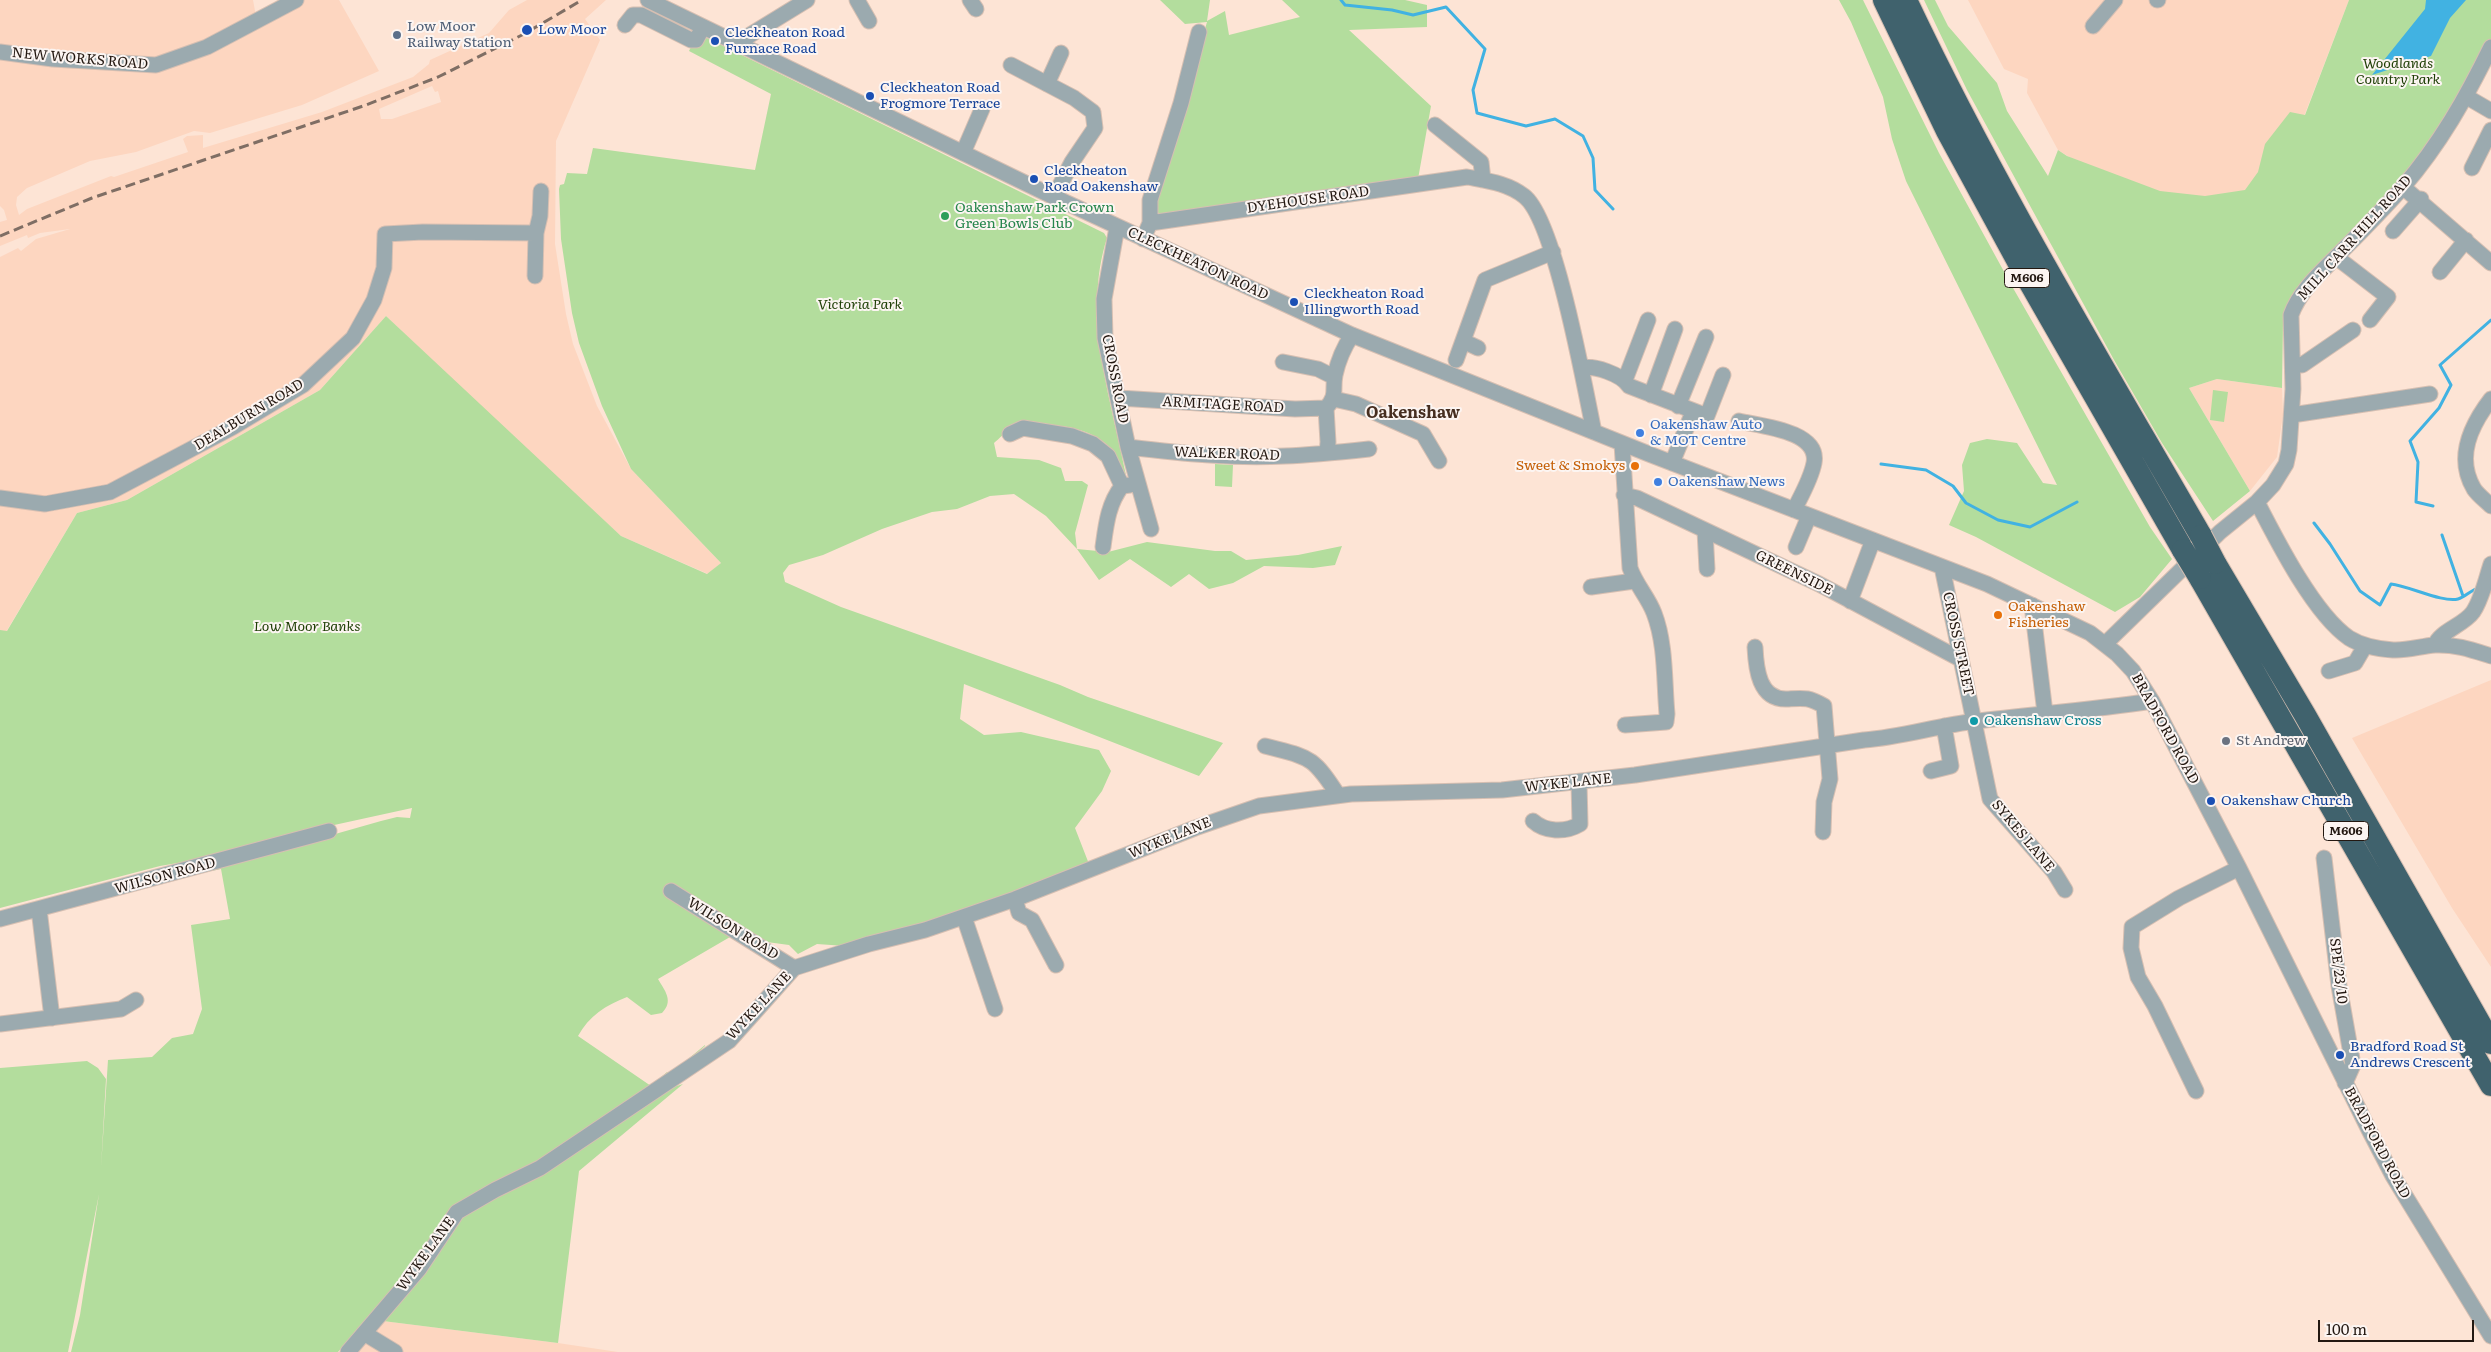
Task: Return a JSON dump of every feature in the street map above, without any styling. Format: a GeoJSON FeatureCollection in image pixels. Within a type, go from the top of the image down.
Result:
{"type":"FeatureCollection","features":[{"type":"Feature","properties":{"kind":"highway","name":"M606"},"geometry":{"type":"LineString","coordinates":[[1884,0],[1956,148],[2022,269],[2183,550],[2207,570],[2305,715],[2491,1044]]}},
{"type":"Feature","properties":{"kind":"highway","name":"M606"},"geometry":{"type":"LineString","coordinates":[[1906,0],[1945,82],[2042,261],[2201,536],[2207,570],[2491,1085]]}},
{"type":"Feature","properties":{"kind":"street","name":"NEW WORKS ROAD"},"geometry":{"type":"LineString","coordinates":[[0,52],[53,59],[156,65],[207,47],[296,0]]}},
{"type":"Feature","properties":{"kind":"street","name":"CLECKHEATON ROAD"},"geometry":{"type":"LineString","coordinates":[[648,0],[1054,197],[1352,336],[1650,454]]}},
{"type":"Feature","properties":{"kind":"street"},"geometry":{"type":"LineString","coordinates":[[737,43],[807,0]]}},
{"type":"Feature","properties":{"kind":"street"},"geometry":{"type":"LineString","coordinates":[[857,0],[868,21]]}},
{"type":"Feature","properties":{"kind":"street"},"geometry":{"type":"LineString","coordinates":[[2093,26],[2115,0]]}},
{"type":"Feature","properties":{"kind":"street"},"geometry":{"type":"LineString","coordinates":[[625,25],[633,15],[641,15],[691,40],[696,40],[703,27]]}},
{"type":"Feature","properties":{"kind":"street"},"geometry":{"type":"LineString","coordinates":[[1143,239],[1150,223],[1150,200],[1181,102],[1199,32]]}},
{"type":"Feature","properties":{"kind":"street","name":"MILL CARR HILL ROAD"},"geometry":{"type":"LineString","coordinates":[[2105,644],[2220,532],[2257,502],[2273,485],[2286,464],[2292,415],[2293,364],[2291,315],[2294,306],[2318,274],[2336,258],[2404,187],[2441,139],[2467,97],[2491,46]]}},
{"type":"Feature","properties":{"kind":"street"},"geometry":{"type":"LineString","coordinates":[[1048,84],[1061,53]]}},
{"type":"Feature","properties":{"kind":"street"},"geometry":{"type":"LineString","coordinates":[[1011,65],[1074,98],[1093,112],[1095,128],[1072,162],[1054,197]]}},
{"type":"Feature","properties":{"kind":"street"},"geometry":{"type":"LineString","coordinates":[[2467,97],[2491,112]]}},
{"type":"Feature","properties":{"kind":"street"},"geometry":{"type":"LineString","coordinates":[[963,153],[982,109]]}},
{"type":"Feature","properties":{"kind":"street"},"geometry":{"type":"LineString","coordinates":[[1435,125],[1481,162],[1483,180]]}},
{"type":"Feature","properties":{"kind":"street"},"geometry":{"type":"LineString","coordinates":[[2472,168],[2491,130]]}},
{"type":"Feature","properties":{"kind":"street","name":"DYEHOUSE ROAD"},"geometry":{"type":"LineString","coordinates":[[1150,223],[1467,177],[1504,184],[1526,198],[1540,221],[1553,252],[1581,368],[1594,432]]}},
{"type":"Feature","properties":{"kind":"street"},"geometry":{"type":"LineString","coordinates":[[2404,187],[2491,262]]}},
{"type":"Feature","properties":{"kind":"street"},"geometry":{"type":"LineString","coordinates":[[535,276],[536,233],[540,216],[541,191]]}},
{"type":"Feature","properties":{"kind":"street"},"geometry":{"type":"LineString","coordinates":[[2393,231],[2420,199]]}},
{"type":"Feature","properties":{"kind":"street","name":"CROSS ROAD"},"geometry":{"type":"LineString","coordinates":[[1117,227],[1104,299],[1106,338],[1128,447],[1151,529]]}},
{"type":"Feature","properties":{"kind":"street","name":"DEALBURN ROAD"},"geometry":{"type":"LineString","coordinates":[[0,498],[45,504],[110,492],[233,427],[303,385],[353,338],[370,307],[384,268],[385,234],[423,232],[536,233]]}},
{"type":"Feature","properties":{"kind":"street"},"geometry":{"type":"LineString","coordinates":[[2440,272],[2466,240]]}},
{"type":"Feature","properties":{"kind":"street"},"geometry":{"type":"LineString","coordinates":[[1456,360],[1485,280],[1553,252]]}},
{"type":"Feature","properties":{"kind":"street"},"geometry":{"type":"LineString","coordinates":[[2336,258],[2388,296],[2370,320]]}},
{"type":"Feature","properties":{"kind":"street"},"geometry":{"type":"LineString","coordinates":[[1625,380],[1648,320]]}},
{"type":"Feature","properties":{"kind":"street"},"geometry":{"type":"LineString","coordinates":[[1651,395],[1676,329]]}},
{"type":"Feature","properties":{"kind":"street"},"geometry":{"type":"LineString","coordinates":[[2293,364],[2302,365],[2353,330]]}},
{"type":"Feature","properties":{"kind":"street"},"geometry":{"type":"LineString","coordinates":[[1327,453],[1330,403],[1334,377],[1346,344],[1352,336]]}},
{"type":"Feature","properties":{"kind":"street"},"geometry":{"type":"LineString","coordinates":[[1678,406],[1706,337]]}},
{"type":"Feature","properties":{"kind":"street"},"geometry":{"type":"LineString","coordinates":[[1463,341],[1478,348]]}},
{"type":"Feature","properties":{"kind":"street"},"geometry":{"type":"LineString","coordinates":[[1283,362],[1318,369],[1334,377]]}},
{"type":"Feature","properties":{"kind":"street"},"geometry":{"type":"LineString","coordinates":[[1581,368],[1589,366],[1625,380],[1629,386],[1700,414]]}},
{"type":"Feature","properties":{"kind":"street"},"geometry":{"type":"LineString","coordinates":[[1672,463],[1723,375]]}},
{"type":"Feature","properties":{"kind":"street"},"geometry":{"type":"LineString","coordinates":[[2292,415],[2430,394]]}},
{"type":"Feature","properties":{"kind":"street","name":"ARMITAGE ROAD"},"geometry":{"type":"LineString","coordinates":[[1119,398],[1296,409],[1330,403],[1356,404],[1423,434],[1439,461]]}},
{"type":"Feature","properties":{"kind":"street"},"geometry":{"type":"LineString","coordinates":[[2491,398],[2481,412],[2468,437],[2465,453],[2466,471],[2475,490],[2491,506]]}},
{"type":"Feature","properties":{"kind":"street"},"geometry":{"type":"LineString","coordinates":[[1739,422],[1799,436],[1811,446],[1814,461],[1794,510]]}},
{"type":"Feature","properties":{"kind":"street"},"geometry":{"type":"LineString","coordinates":[[1010,434],[1023,428],[1066,434],[1094,444],[1108,456],[1122,486]]}},
{"type":"Feature","properties":{"kind":"street"},"geometry":{"type":"LineString","coordinates":[[1622,444],[1630,568],[1634,581],[1654,612],[1662,643],[1666,722],[1625,725]]}},
{"type":"Feature","properties":{"kind":"street","name":"WALKER ROAD"},"geometry":{"type":"LineString","coordinates":[[1128,447],[1204,455],[1284,456],[1369,449]]}},
{"type":"Feature","properties":{"kind":"street","name":"BRADFORD ROAD"},"geometry":{"type":"LineString","coordinates":[[1650,454],[1942,567],[2032,605],[2090,634],[2105,644],[2133,671],[2152,701],[2239,868],[2393,1176],[2491,1336]]}},
{"type":"Feature","properties":{"kind":"street"},"geometry":{"type":"LineString","coordinates":[[1103,547],[1108,514],[1114,497],[1122,486],[1139,483]]}},
{"type":"Feature","properties":{"kind":"street","name":"GREENSIDE"},"geometry":{"type":"LineString","coordinates":[[1624,495],[1637,498],[1705,530],[1850,601],[1960,659]]}},
{"type":"Feature","properties":{"kind":"street"},"geometry":{"type":"LineString","coordinates":[[2257,502],[2284,554],[2330,623],[2350,638],[2366,646],[2396,650],[2435,645],[2468,648],[2491,656]]}},
{"type":"Feature","properties":{"kind":"street"},"geometry":{"type":"LineString","coordinates":[[1796,547],[1809,516]]}},
{"type":"Feature","properties":{"kind":"street"},"geometry":{"type":"LineString","coordinates":[[1705,530],[1707,568]]}},
{"type":"Feature","properties":{"kind":"street"},"geometry":{"type":"LineString","coordinates":[[1850,601],[1873,540]]}},
{"type":"Feature","properties":{"kind":"street"},"geometry":{"type":"LineString","coordinates":[[2435,645],[2437,640],[2463,622],[2474,611],[2491,564]]}},
{"type":"Feature","properties":{"kind":"street","name":"CROSS STREET"},"geometry":{"type":"LineString","coordinates":[[1942,567],[1960,659],[1976,721]]}},
{"type":"Feature","properties":{"kind":"street"},"geometry":{"type":"LineString","coordinates":[[1591,587],[1634,581]]}},
{"type":"Feature","properties":{"kind":"street"},"geometry":{"type":"LineString","coordinates":[[2032,605],[2045,713]]}},
{"type":"Feature","properties":{"kind":"street"},"geometry":{"type":"LineString","coordinates":[[2329,671],[2355,663],[2366,646]]}},
{"type":"Feature","properties":{"kind":"street"},"geometry":{"type":"LineString","coordinates":[[1755,647],[1760,684],[1771,695],[1785,699],[1808,697],[1824,706],[1830,779],[1824,802],[1823,832]]}},
{"type":"Feature","properties":{"kind":"street","name":"WYKE LANE"},"geometry":{"type":"LineString","coordinates":[[348,1352],[419,1269],[457,1212],[495,1190],[540,1168],[728,1041],[794,968],[964,917],[1238,812],[1259,806],[1338,795],[1502,790],[1579,782],[1885,738],[1976,721],[2152,701]]}},
{"type":"Feature","properties":{"kind":"street","name":"SYKES LANE"},"geometry":{"type":"LineString","coordinates":[[1976,721],[1990,799],[2054,872],[2065,890]]}},
{"type":"Feature","properties":{"kind":"street"},"geometry":{"type":"LineString","coordinates":[[1931,771],[1951,766],[1944,726]]}},
{"type":"Feature","properties":{"kind":"street"},"geometry":{"type":"LineString","coordinates":[[1265,746],[1306,756],[1320,767],[1338,795]]}},
{"type":"Feature","properties":{"kind":"street"},"geometry":{"type":"LineString","coordinates":[[1533,821],[1545,829],[1563,829],[1580,824],[1582,810],[1579,782]]}},
{"type":"Feature","properties":{"kind":"street","name":"WILSON ROAD"},"geometry":{"type":"LineString","coordinates":[[0,919],[329,831]]}},
{"type":"Feature","properties":{"kind":"street","name":"SPE/23/10"},"geometry":{"type":"LineString","coordinates":[[2324,858],[2339,986],[2353,1065],[2345,1083]]}},
{"type":"Feature","properties":{"kind":"street"},"geometry":{"type":"LineString","coordinates":[[2196,1091],[2138,977],[2131,948],[2132,927],[2179,898],[2239,868]]}},
{"type":"Feature","properties":{"kind":"street","name":"WILSON ROAD"},"geometry":{"type":"LineString","coordinates":[[671,891],[794,968]]}},
{"type":"Feature","properties":{"kind":"street"},"geometry":{"type":"LineString","coordinates":[[1015,899],[1019,914],[1032,920],[1056,965]]}},
{"type":"Feature","properties":{"kind":"street"},"geometry":{"type":"LineString","coordinates":[[39,909],[52,1018]]}},
{"type":"Feature","properties":{"kind":"street"},"geometry":{"type":"LineString","coordinates":[[964,917],[995,1009]]}},
{"type":"Feature","properties":{"kind":"street"},"geometry":{"type":"LineString","coordinates":[[0,1024],[121,1009],[136,1000]]}},
{"type":"Feature","properties":{"kind":"street"},"geometry":{"type":"LineString","coordinates":[[364,1334],[395,1352]]}},
{"type":"Feature","properties":{"kind":"shaded area"},"geometry":{"type":"Polygon","coordinates":[[[0,0],[253,0],[258,27],[303,0],[339,0],[379,71],[302,105],[210,133],[194,131],[136,152],[90,161],[27,188],[17,197],[16,205],[19,215],[27,209],[111,176],[114,177],[188,152],[183,139],[187,136],[203,135],[203,148],[322,112],[413,77],[429,64],[430,60],[489,33],[509,10],[527,0],[606,0],[585,19],[600,40],[556,141],[555,244],[566,314],[573,344],[597,406],[631,469],[721,563],[708,574],[621,536],[533,457],[386,316],[320,390],[127,500],[77,513],[0,642],[0,257],[18,248],[21,251],[36,239],[70,229],[40,233],[28,238],[27,235],[0,246],[0,222],[7,220],[4,210],[0,206],[0,0]],[[432,86],[379,109],[381,119],[392,119],[441,102],[438,91],[435,92],[432,86]]]}},
{"type":"Feature","properties":{"kind":"shaded area"},"geometry":{"type":"Polygon","coordinates":[[[1968,0],[2349,0],[2277,186],[2147,206],[2058,150],[2027,93],[2028,79],[2004,69],[1968,0]]]}},
{"type":"Feature","properties":{"kind":"shaded area"},"geometry":{"type":"Polygon","coordinates":[[[2217,379],[2282,388],[2283,414],[2277,457],[2250,491],[2189,388],[2217,379]]]}},
{"type":"Feature","properties":{"kind":"shaded area"},"geometry":{"type":"Polygon","coordinates":[[[2491,680],[2491,967],[2452,908],[2352,738],[2491,680]]]}},
{"type":"Feature","properties":{"kind":"shaded area"},"geometry":{"type":"Polygon","coordinates":[[[375,1320],[558,1343],[618,1352],[348,1352],[375,1320]]]}},
{"type":"Feature","properties":{"kind":"green space"},"geometry":{"type":"Polygon","coordinates":[[[1160,0],[1210,0],[1207,21],[1225,11],[1229,35],[1300,17],[1282,0],[1405,0],[1427,5],[1427,27],[1349,30],[1431,106],[1418,179],[1159,215],[1155,204],[1207,22],[1185,24],[1160,0]]]}},
{"type":"Feature","properties":{"kind":"green space"},"geometry":{"type":"Polygon","coordinates":[[[1839,0],[1863,0],[1939,153],[2013,288],[2150,527],[2172,559],[2140,597],[2115,612],[1976,537],[1949,525],[1964,491],[1962,465],[1970,443],[1987,439],[2017,443],[2043,483],[2057,485],[1906,181],[1892,139],[1883,97],[1851,22],[1839,0]]]}},
{"type":"Feature","properties":{"kind":"green space","name":"Woodlands Country Park"},"geometry":{"type":"Polygon","coordinates":[[[1924,0],[1935,0],[1948,26],[1997,83],[2007,111],[2048,176],[2058,150],[2067,156],[2160,191],[2205,196],[2245,190],[2258,172],[2265,144],[2290,112],[2305,115],[2349,0],[2491,0],[2491,47],[2441,139],[2294,306],[2283,323],[2282,388],[2217,379],[2189,388],[2250,491],[2213,521],[2162,443],[2114,360],[1967,90],[1924,0]]]}},
{"type":"Feature","properties":{"kind":"green space"},"geometry":{"type":"Polygon","coordinates":[[[707,38],[1104,233],[1107,238],[1100,267],[1097,297],[1098,327],[1107,387],[1126,475],[1111,449],[1090,434],[1078,430],[1051,425],[1024,427],[1010,430],[994,443],[997,457],[1039,460],[1061,468],[1065,481],[1082,481],[1088,485],[1075,533],[1077,549],[1046,516],[1014,494],[990,496],[957,509],[932,512],[882,529],[823,555],[789,565],[783,573],[785,582],[841,607],[1060,685],[1088,697],[1223,743],[1199,776],[964,684],[960,719],[984,735],[1021,732],[1099,750],[1111,771],[1102,791],[1075,828],[1089,864],[911,929],[845,946],[817,944],[798,954],[789,945],[730,937],[658,979],[666,992],[668,1000],[666,1009],[662,1013],[651,1015],[627,997],[605,1008],[593,1017],[578,1036],[651,1086],[667,1072],[670,1074],[705,1046],[651,1094],[683,1084],[579,1171],[558,1343],[375,1320],[457,1212],[494,1184],[462,1202],[451,1212],[405,1274],[338,1352],[71,1352],[80,1315],[99,1194],[68,1352],[0,1352],[0,1068],[87,1061],[98,1068],[106,1079],[101,1168],[108,1060],[152,1057],[172,1038],[193,1034],[202,1009],[191,925],[230,919],[221,869],[191,875],[381,821],[397,817],[410,818],[412,808],[325,827],[201,859],[160,866],[0,908],[0,630],[7,631],[77,513],[127,500],[320,390],[386,316],[621,536],[707,574],[721,563],[631,469],[602,406],[579,343],[572,313],[561,239],[559,189],[560,185],[564,184],[567,173],[587,174],[593,148],[755,170],[771,94],[689,51],[693,43],[707,38]]]}},
{"type":"Feature","properties":{"kind":"green space"},"geometry":{"type":"Polygon","coordinates":[[[2213,390],[2228,392],[2224,422],[2210,420],[2213,390]]]}},
{"type":"Feature","properties":{"kind":"green space"},"geometry":{"type":"Polygon","coordinates":[[[1215,464],[1233,465],[1232,487],[1215,486],[1215,464]]]}},
{"type":"Feature","properties":{"kind":"green space"},"geometry":{"type":"Polygon","coordinates":[[[1147,542],[1215,551],[1231,551],[1246,560],[1298,555],[1342,546],[1335,565],[1313,568],[1264,566],[1233,583],[1209,589],[1189,574],[1171,587],[1130,559],[1099,580],[1077,549],[1108,552],[1147,542]]]}},
{"type":"Feature","properties":{"kind":"water"},"geometry":{"type":"Polygon","coordinates":[[[2426,0],[2466,0],[2450,18],[2431,56],[2372,75],[2425,9],[2426,0]]]}},
{"type":"Feature","properties":{"kind":"waterway"},"geometry":{"type":"LineString","coordinates":[[1341,0],[1345,5],[1392,10],[1413,15],[1446,7],[1485,49],[1473,90],[1477,113],[1526,126],[1555,119],[1583,136],[1593,158],[1595,190],[1613,209]]}},
{"type":"Feature","properties":{"kind":"waterway"},"geometry":{"type":"LineString","coordinates":[[2433,506],[2416,502],[2418,462],[2410,441],[2439,408],[2451,385],[2440,365],[2491,320]]}},
{"type":"Feature","properties":{"kind":"waterway"},"geometry":{"type":"LineString","coordinates":[[1881,464],[1926,470],[1953,486],[1966,503],[1998,520],[2030,527],[2077,502]]}},
{"type":"Feature","properties":{"kind":"waterway"},"geometry":{"type":"LineString","coordinates":[[2314,523],[2360,591],[2380,605],[2391,584],[2452,600],[2461,598],[2480,588]]}},
{"type":"Feature","properties":{"kind":"waterway"},"geometry":{"type":"LineString","coordinates":[[2442,535],[2463,596]]}},
{"type":"Feature","properties":{"kind":"railway"},"geometry":{"type":"LineString","coordinates":[[0,236],[92,198],[366,105],[438,77],[524,34],[582,0]]}},
{"type":"Feature","properties":{"kind":"place","name":"Low Moor"},"geometry":{"type":"Point","coordinates":[527,30]}},
{"type":"Feature","properties":{"kind":"place","name":"Low Moor Railway Station"},"geometry":{"type":"Point","coordinates":[397,35]}},
{"type":"Feature","properties":{"kind":"place","name":"Cleckheaton Road Furnace Road"},"geometry":{"type":"Point","coordinates":[715,41]}},
{"type":"Feature","properties":{"kind":"place","name":"Cleckheaton Road Frogmore Terrace"},"geometry":{"type":"Point","coordinates":[870,96]}},
{"type":"Feature","properties":{"kind":"place","name":"Cleckheaton Road Oakenshaw"},"geometry":{"type":"Point","coordinates":[1034,179]}},
{"type":"Feature","properties":{"kind":"place","name":"Oakenshaw Park Crown Green Bowls Club"},"geometry":{"type":"Point","coordinates":[945,216]}},
{"type":"Feature","properties":{"kind":"place","name":"Cleckheaton Road Illingworth Road"},"geometry":{"type":"Point","coordinates":[1294,302]}},
{"type":"Feature","properties":{"kind":"place","name":"Oakenshaw Auto & MOT Centre"},"geometry":{"type":"Point","coordinates":[1640,433]}},
{"type":"Feature","properties":{"kind":"place","name":"Sweet & Smokys"},"geometry":{"type":"Point","coordinates":[1635,466]}},
{"type":"Feature","properties":{"kind":"place","name":"Oakenshaw News"},"geometry":{"type":"Point","coordinates":[1658,482]}},
{"type":"Feature","properties":{"kind":"place","name":"Oakenshaw Fisheries"},"geometry":{"type":"Point","coordinates":[1998,615]}},
{"type":"Feature","properties":{"kind":"place","name":"Oakenshaw Cross"},"geometry":{"type":"Point","coordinates":[1974,721]}},
{"type":"Feature","properties":{"kind":"place","name":"St Andrew"},"geometry":{"type":"Point","coordinates":[2226,741]}},
{"type":"Feature","properties":{"kind":"place","name":"Oakenshaw Church"},"geometry":{"type":"Point","coordinates":[2211,801]}},
{"type":"Feature","properties":{"kind":"place","name":"Bradford Road St Andrews Crescent"},"geometry":{"type":"Point","coordinates":[2340,1055]}},
{"type":"Feature","properties":{"kind":"district","name":"Oakenshaw"},"geometry":{"type":"Point","coordinates":[1413,413]}},
{"type":"Feature","properties":{"kind":"park label","name":"Victoria Park"},"geometry":{"type":"Point","coordinates":[860,305]}},
{"type":"Feature","properties":{"kind":"park label","name":"Low Moor Banks"},"geometry":{"type":"Point","coordinates":[307,627]}}]}
